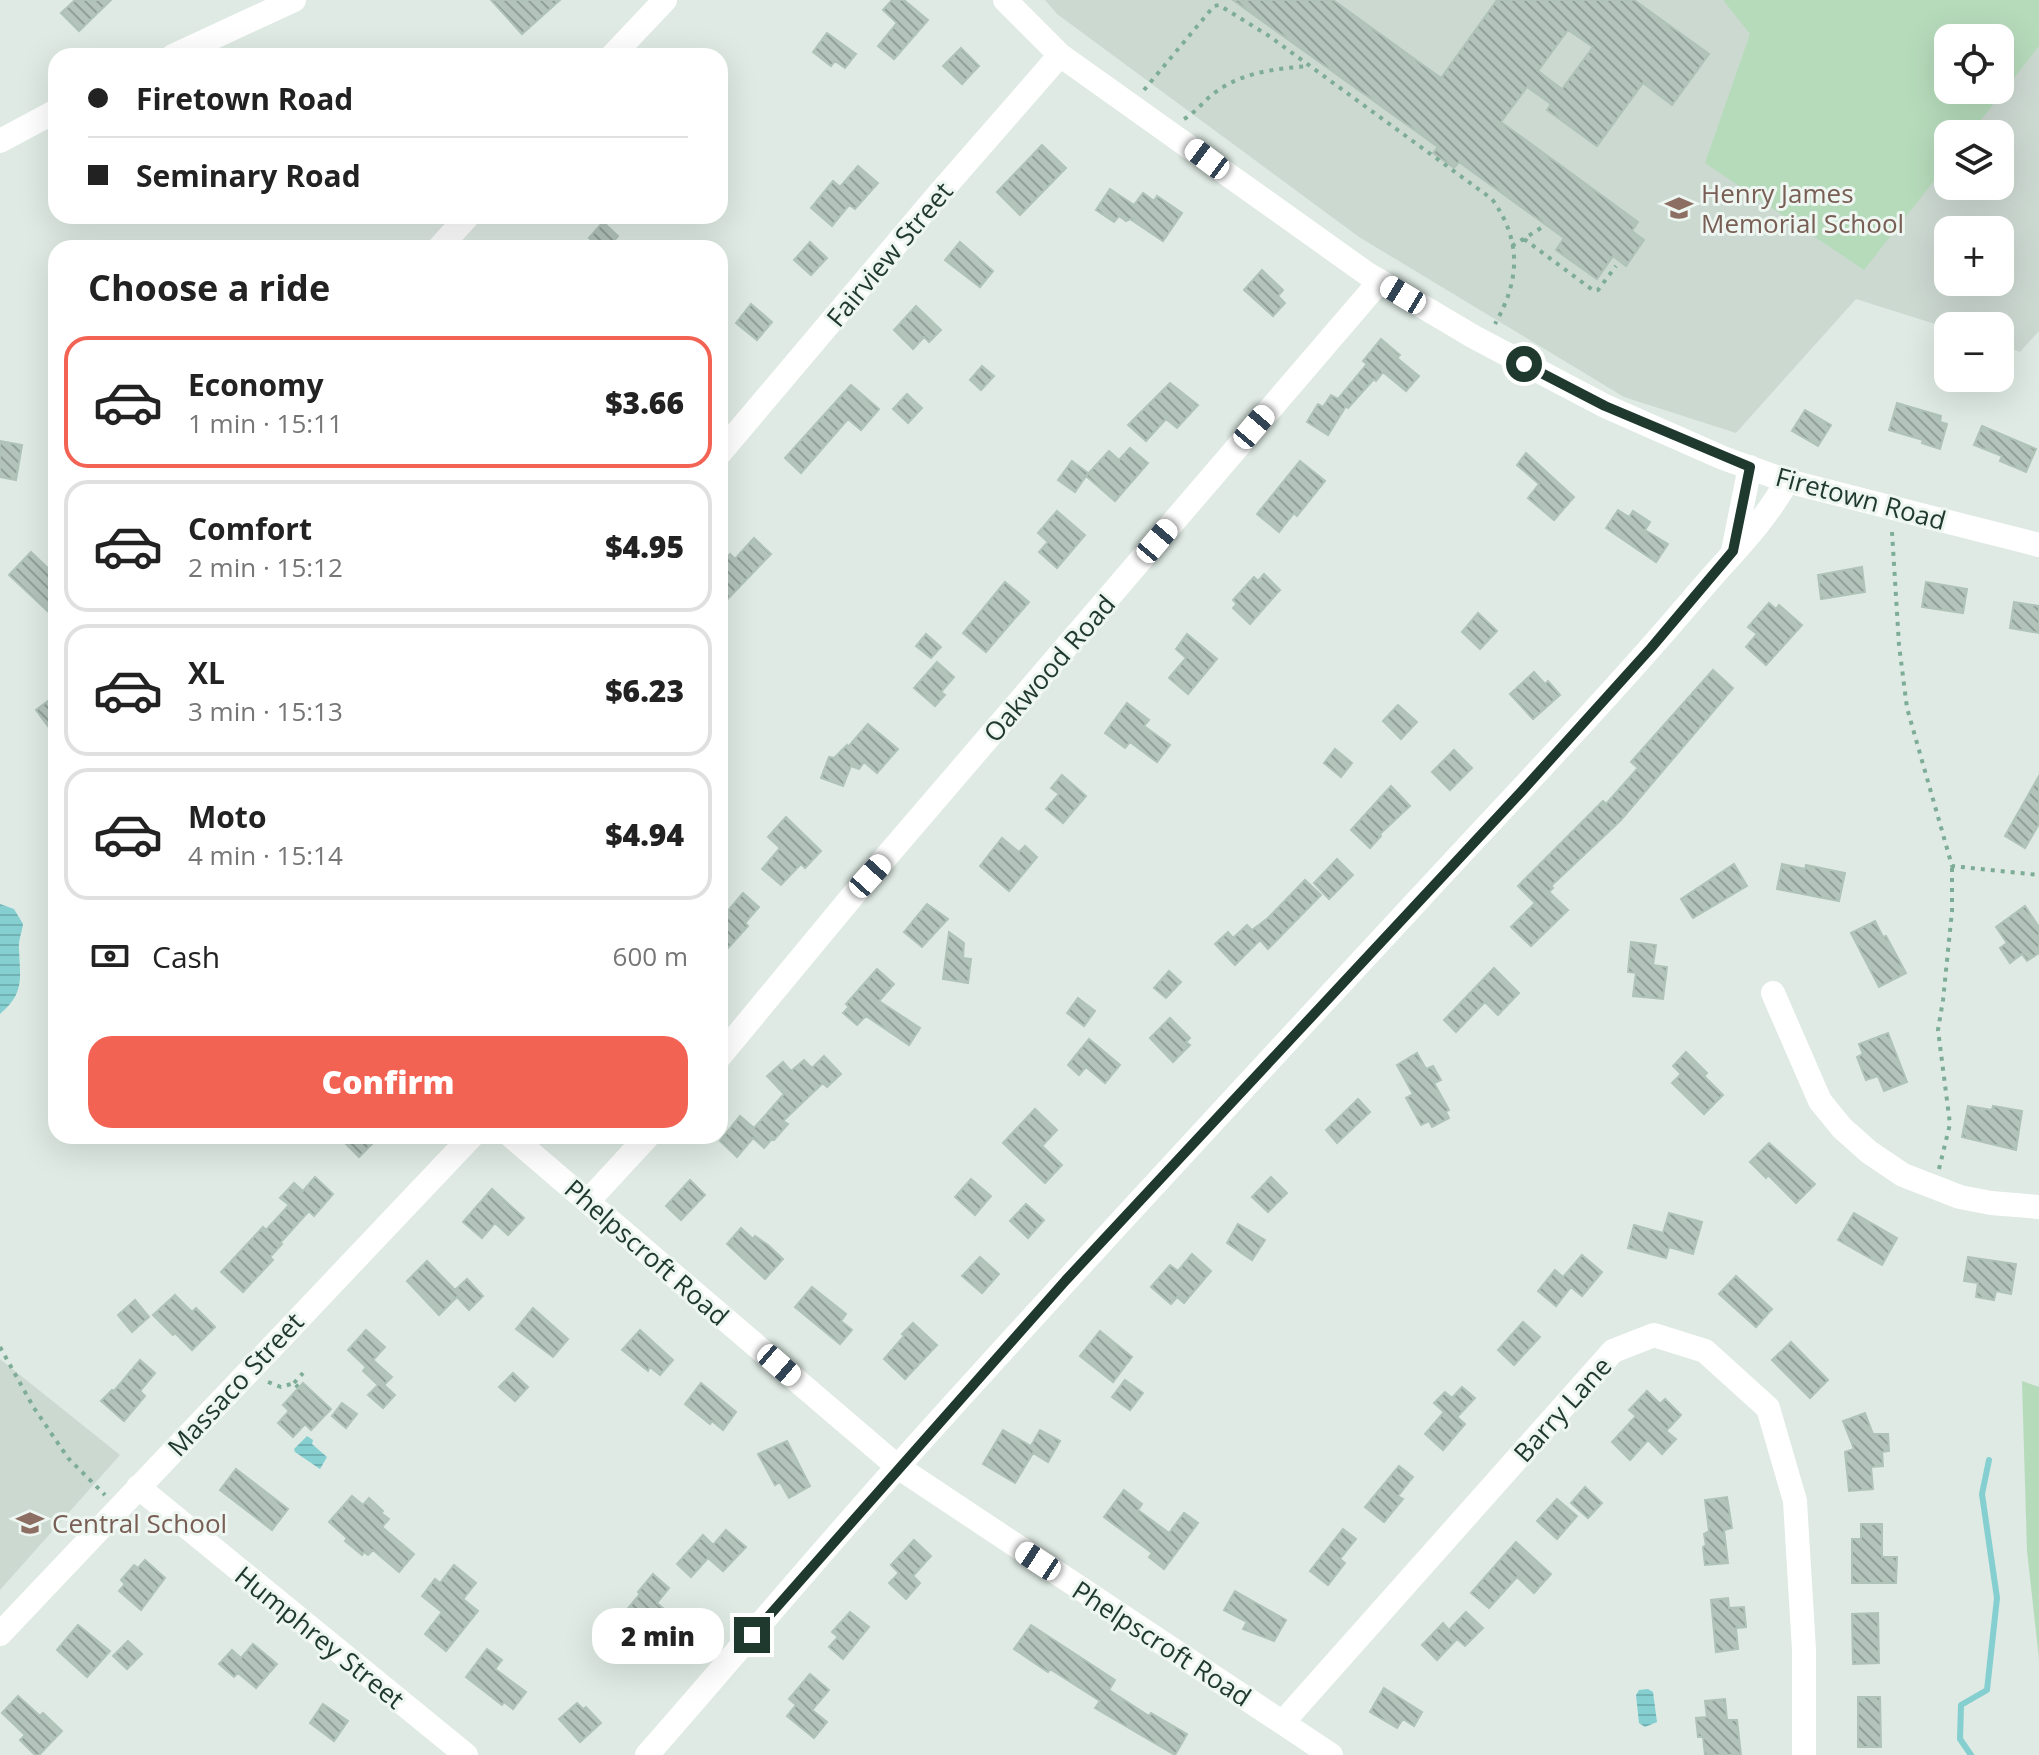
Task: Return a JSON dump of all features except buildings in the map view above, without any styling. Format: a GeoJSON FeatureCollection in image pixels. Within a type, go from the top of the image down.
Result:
{"type":"FeatureCollection","features":[{"type":"Feature","properties":{"kind":"street"},"geometry":{"type":"LineString","coordinates":[[190,48],[294,0]]}},
{"type":"Feature","properties":{"kind":"street"},"geometry":{"type":"LineString","coordinates":[[620,48],[665,0]]}},
{"type":"Feature","properties":{"kind":"street","name":"Firetown Road"},"geometry":{"type":"LineString","coordinates":[[1005,0],[1060,55],[1380,281],[1474,337],[1605,406],[1787,481],[2039,545]]}},
{"type":"Feature","properties":{"kind":"street","name":"Fairview Street"},"geometry":{"type":"LineString","coordinates":[[728,444],[1060,55]]}},
{"type":"Feature","properties":{"kind":"street"},"geometry":{"type":"LineString","coordinates":[[0,141],[48,115]]}},
{"type":"Feature","properties":{"kind":"street"},"geometry":{"type":"LineString","coordinates":[[446,240],[461,224]]}},
{"type":"Feature","properties":{"kind":"street","name":"Oakwood Road"},"geometry":{"type":"LineString","coordinates":[[728,1046],[850,899],[1380,281]]}},
{"type":"Feature","properties":{"kind":"street"},"geometry":{"type":"LineString","coordinates":[[1733,551],[1750,467]]}},
{"type":"Feature","properties":{"kind":"street"},"geometry":{"type":"LineString","coordinates":[[647,1755],[898,1467],[1088,1256],[1522,791],[1651,648],[1733,551],[1754,531],[1775,504],[1787,481]]}},
{"type":"Feature","properties":{"kind":"street"},"geometry":{"type":"LineString","coordinates":[[1773,993],[1820,1101],[1869,1152],[1903,1175],[1960,1197],[2039,1207]]}},
{"type":"Feature","properties":{"kind":"street","name":"Massaco Street"},"geometry":{"type":"LineString","coordinates":[[0,1634],[464,1144]]}},
{"type":"Feature","properties":{"kind":"street","name":"Phelpscroft Road"},"geometry":{"type":"LineString","coordinates":[[520,1144],[898,1467],[1331,1755]]}},
{"type":"Feature","properties":{"kind":"street"},"geometry":{"type":"LineString","coordinates":[[588,1201],[641,1144]]}},
{"type":"Feature","properties":{"kind":"street","name":"Barry Lane"},"geometry":{"type":"LineString","coordinates":[[1283,1722],[1613,1351],[1654,1335],[1705,1351],[1768,1408],[1795,1501],[1804,1650],[1804,1755]]}},
{"type":"Feature","properties":{"kind":"street","name":"Humphrey Street"},"geometry":{"type":"LineString","coordinates":[[138,1487],[466,1755]]}},
{"type":"Feature","properties":{"kind":"path"},"geometry":{"type":"LineString","coordinates":[[1143,92],[1214,6],[1219,5],[1310,66],[1492,199],[1509,229],[1514,273],[1511,291],[1494,327]]}},
{"type":"Feature","properties":{"kind":"path"},"geometry":{"type":"LineString","coordinates":[[1182,120],[1211,95],[1244,77],[1310,66]]}},
{"type":"Feature","properties":{"kind":"path"},"geometry":{"type":"LineString","coordinates":[[1132,84],[1153,99]]}},
{"type":"Feature","properties":{"kind":"path"},"geometry":{"type":"LineString","coordinates":[[1172,113],[1190,125]]}},
{"type":"Feature","properties":{"kind":"path"},"geometry":{"type":"LineString","coordinates":[[1512,246],[1541,228]]}},
{"type":"Feature","properties":{"kind":"path"},"geometry":{"type":"LineString","coordinates":[[1524,239],[1594,291],[1616,266]]}},
{"type":"Feature","properties":{"kind":"path"},"geometry":{"type":"LineString","coordinates":[[1892,532],[1899,645],[1907,708],[1952,866],[1952,911],[1938,1030],[1950,1124],[1934,1188]]}},
{"type":"Feature","properties":{"kind":"path"},"geometry":{"type":"LineString","coordinates":[[1952,866],[2039,875]]}},
{"type":"Feature","properties":{"kind":"path"},"geometry":{"type":"LineString","coordinates":[[0,1347],[34,1408],[68,1458],[118,1508]]}},
{"type":"Feature","properties":{"kind":"path"},"geometry":{"type":"LineString","coordinates":[[250,1368],[271,1385],[281,1387],[296,1385],[303,1373]]}},
{"type":"Feature","properties":{"kind":"shaded area","name":"Henry James Memorial School"},"geometry":{"type":"Polygon","coordinates":[[[1045,0],[2039,0],[2039,331],[2020,352],[2014,350],[2014,312],[1934,312],[1934,324],[1856,299],[1736,433],[1624,397],[1359,237],[1057,14],[1045,0]]]}},
{"type":"Feature","properties":{"kind":"shaded area","name":"Central School"},"geometry":{"type":"Polygon","coordinates":[[[0,1359],[120,1455],[0,1590],[0,1359]]]}},
{"type":"Feature","properties":{"kind":"green space"},"geometry":{"type":"Polygon","coordinates":[[[1723,0],[2039,0],[2039,46],[2014,78],[2014,24],[1934,24],[1934,104],[1994,104],[1981,120],[1934,120],[1934,181],[1864,270],[1705,163],[1750,34],[1723,0]]]}},
{"type":"Feature","properties":{"kind":"green space"},"geometry":{"type":"Polygon","coordinates":[[[2022,1381],[2039,1387],[2039,1659],[2027,1551],[2022,1381]]]}},
{"type":"Feature","properties":{"kind":"water"},"geometry":{"type":"Polygon","coordinates":[[[0,904],[14,909],[23,924],[17,992],[0,1014],[0,904]]]}},
{"type":"Feature","properties":{"kind":"water"},"geometry":{"type":"Polygon","coordinates":[[[307,1436],[327,1457],[320,1469],[295,1452],[294,1449],[307,1436]]]}},
{"type":"Feature","properties":{"kind":"water"},"geometry":{"type":"Polygon","coordinates":[[[1639,1690],[1653,1692],[1657,1722],[1645,1727],[1639,1723],[1636,1695],[1639,1690]]]}},
{"type":"Feature","properties":{"kind":"waterway"},"geometry":{"type":"LineString","coordinates":[[1971,1755],[1960,1739],[1961,1705],[1987,1690],[1997,1598],[1982,1494],[1989,1460]]}},
{"type":"Feature","properties":{"kind":"place","name":"Henry James Memorial School"},"geometry":{"type":"Point","coordinates":[1679,208]}},
{"type":"Feature","properties":{"kind":"place","name":"Central School"},"geometry":{"type":"Point","coordinates":[30,1523]}},
{"type":"Feature","properties":{"kind":"route"},"geometry":{"type":"LineString","coordinates":[[752,1635],[1066,1280],[1522,791],[1651,648],[1733,551],[1750,467],[1605,406],[1524,364]]}}]}
